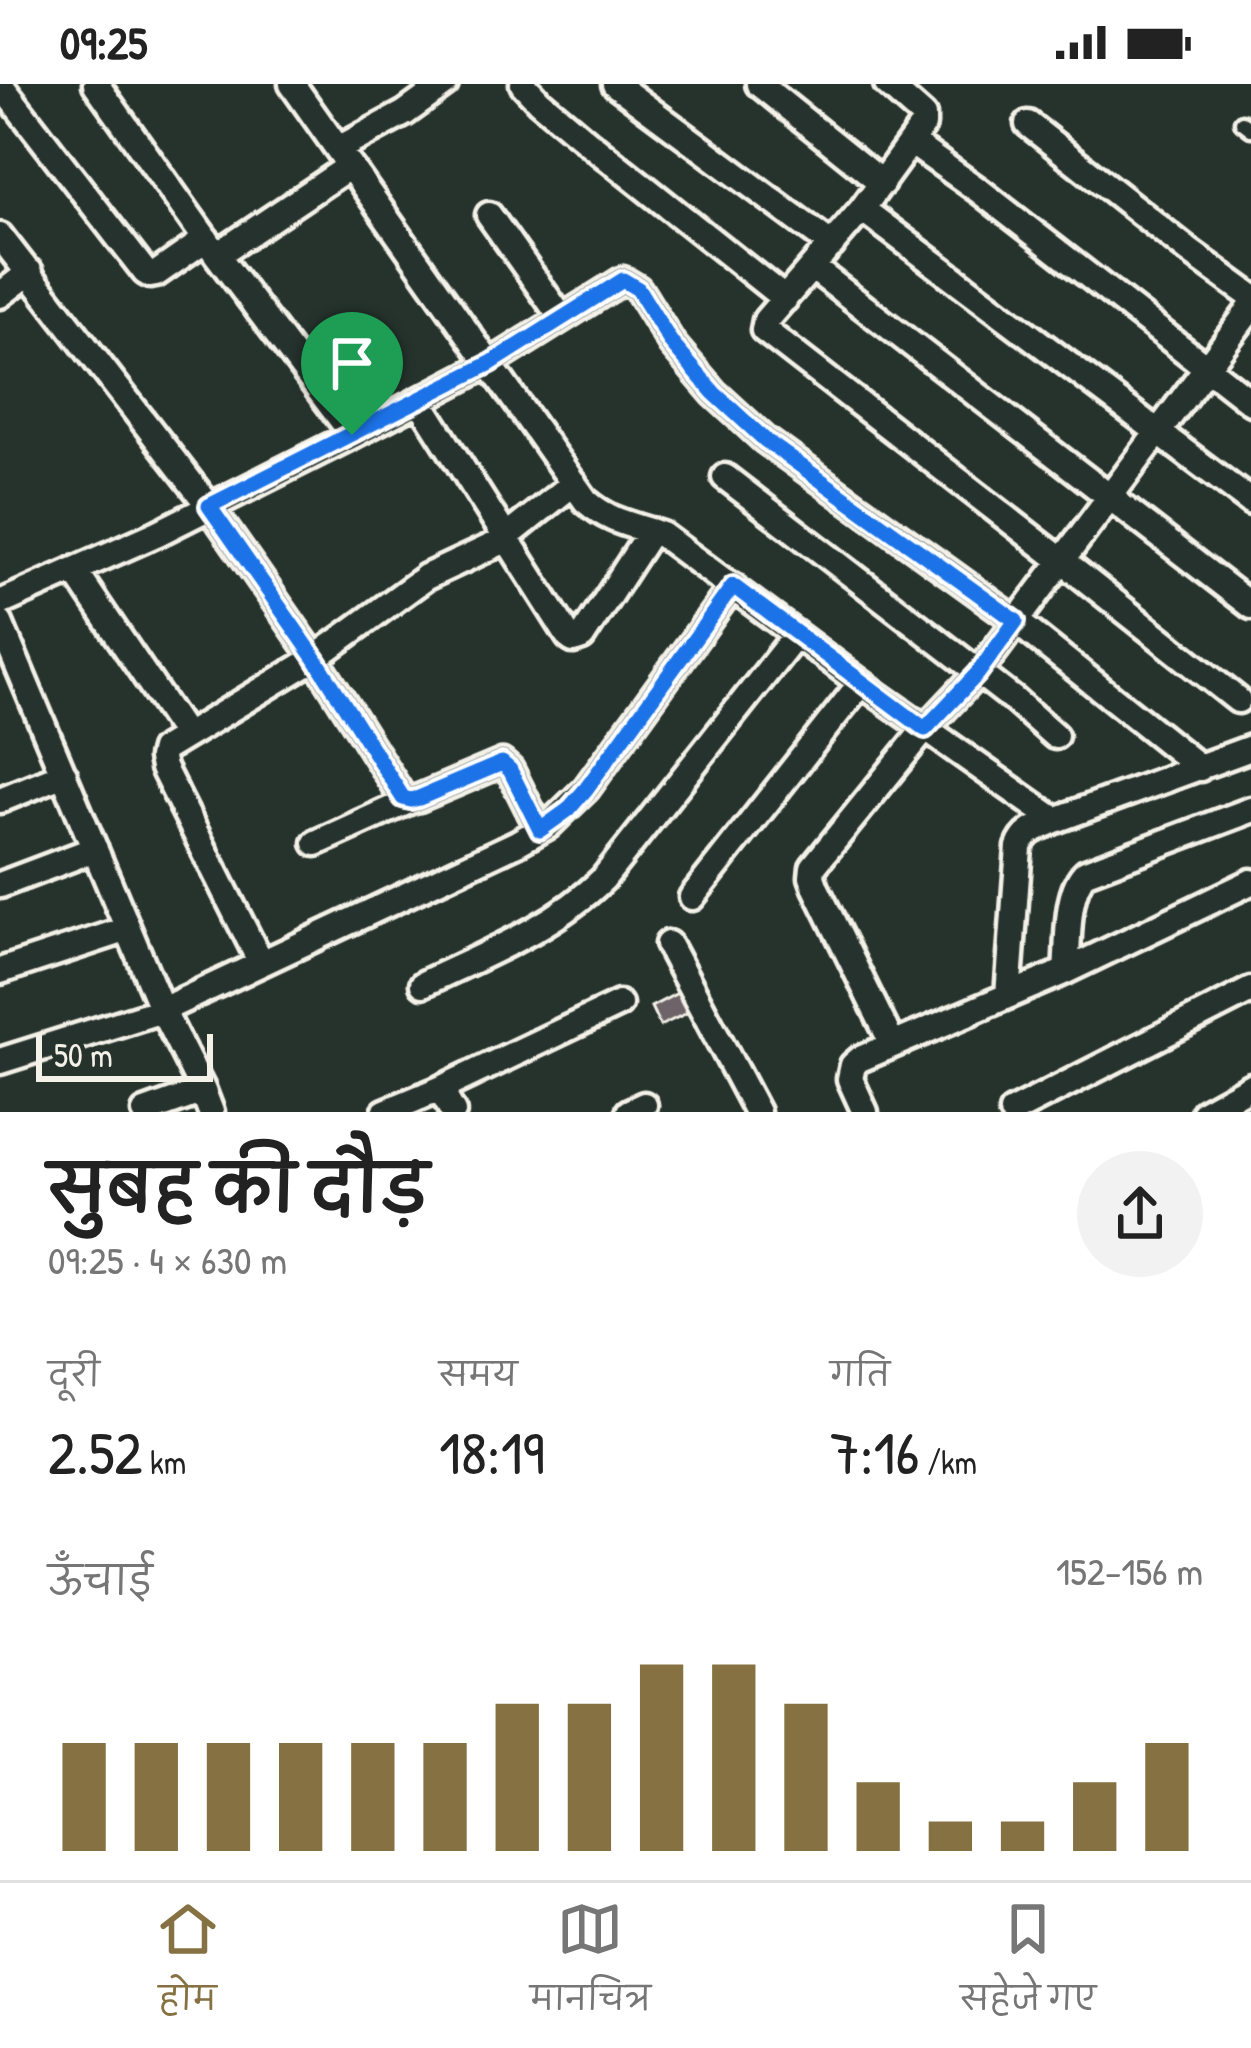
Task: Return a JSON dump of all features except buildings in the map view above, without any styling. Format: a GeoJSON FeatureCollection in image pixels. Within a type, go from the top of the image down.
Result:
{"type":"FeatureCollection","features":[{"type":"Feature","properties":{"kind":"street"},"geometry":{"type":"LineString","coordinates":[[0,84],[145,272],[156,274],[211,247],[445,84]]}},
{"type":"Feature","properties":{"kind":"street"},"geometry":{"type":"LineString","coordinates":[[96,84],[352,435]]}},
{"type":"Feature","properties":{"kind":"street"},"geometry":{"type":"LineString","coordinates":[[292,84],[586,501],[617,523],[662,535],[1055,820]]}},
{"type":"Feature","properties":{"kind":"street"},"geometry":{"type":"LineString","coordinates":[[524,84],[590,144],[785,299]]}},
{"type":"Feature","properties":{"kind":"street"},"geometry":{"type":"LineString","coordinates":[[615,84],[832,245]]}},
{"type":"Feature","properties":{"kind":"street"},"geometry":{"type":"LineString","coordinates":[[758,84],[882,183]]}},
{"type":"Feature","properties":{"kind":"street"},"geometry":{"type":"LineString","coordinates":[[887,84],[923,116],[923,125],[862,209],[764,325],[767,334],[1238,700]]}},
{"type":"Feature","properties":{"kind":"street"},"geometry":{"type":"LineString","coordinates":[[1028,124],[1251,296]]}},
{"type":"Feature","properties":{"kind":"street"},"geometry":{"type":"LineString","coordinates":[[912,143],[1251,403]]}},
{"type":"Feature","properties":{"kind":"street"},"geometry":{"type":"LineString","coordinates":[[862,209],[1251,502]]}},
{"type":"Feature","properties":{"kind":"street"},"geometry":{"type":"LineString","coordinates":[[489,215],[561,317]]}},
{"type":"Feature","properties":{"kind":"street"},"geometry":{"type":"LineString","coordinates":[[0,236],[209,506],[315,658],[399,792],[411,800]]}},
{"type":"Feature","properties":{"kind":"street"},"geometry":{"type":"LineString","coordinates":[[813,268],[1251,606]]}},
{"type":"Feature","properties":{"kind":"street"},"geometry":{"type":"LineString","coordinates":[[0,295],[30,272]]}},
{"type":"Feature","properties":{"kind":"street"},"geometry":{"type":"LineString","coordinates":[[0,602],[352,435],[491,363],[623,280],[638,289],[672,344],[700,376],[765,440],[1016,621],[1200,768]]}},
{"type":"Feature","properties":{"kind":"street"},"geometry":{"type":"LineString","coordinates":[[893,1046],[816,888],[812,867],[925,729],[978,673],[1251,308]]}},
{"type":"Feature","properties":{"kind":"street"},"geometry":{"type":"LineString","coordinates":[[419,400],[569,638],[578,640],[651,531]]}},
{"type":"Feature","properties":{"kind":"street"},"geometry":{"type":"LineString","coordinates":[[724,477],[1055,736]]}},
{"type":"Feature","properties":{"kind":"street"},"geometry":{"type":"LineString","coordinates":[[261,963],[163,768],[164,750],[315,658],[426,577],[506,538],[574,483]]}},
{"type":"Feature","properties":{"kind":"street"},"geometry":{"type":"LineString","coordinates":[[74,569],[185,735]]}},
{"type":"Feature","properties":{"kind":"street"},"geometry":{"type":"LineString","coordinates":[[0,1061],[162,1010],[540,830],[568,810],[586,789],[733,586]]}},
{"type":"Feature","properties":{"kind":"street"},"geometry":{"type":"LineString","coordinates":[[0,623],[162,1010],[207,1102],[146,1112]]}},
{"type":"Feature","properties":{"kind":"street"},"geometry":{"type":"LineString","coordinates":[[423,984],[579,903],[796,635]]}},
{"type":"Feature","properties":{"kind":"street"},"geometry":{"type":"LineString","coordinates":[[692,897],[861,683]]}},
{"type":"Feature","properties":{"kind":"street"},"geometry":{"type":"LineString","coordinates":[[1008,996],[1022,837],[1055,820],[1251,748]]}},
{"type":"Feature","properties":{"kind":"street"},"geometry":{"type":"LineString","coordinates":[[316,843],[502,763],[540,830]]}},
{"type":"Feature","properties":{"kind":"street"},"geometry":{"type":"LineString","coordinates":[[0,800],[64,774]]}},
{"type":"Feature","properties":{"kind":"street"},"geometry":{"type":"LineString","coordinates":[[1066,971],[1073,891],[1079,877],[1251,810]]}},
{"type":"Feature","properties":{"kind":"street"},"geometry":{"type":"LineString","coordinates":[[0,885],[95,849]]}},
{"type":"Feature","properties":{"kind":"street"},"geometry":{"type":"LineString","coordinates":[[865,1112],[850,1078],[860,1060],[1066,971],[1251,882]]}},
{"type":"Feature","properties":{"kind":"street"},"geometry":{"type":"LineString","coordinates":[[0,971],[128,929]]}},
{"type":"Feature","properties":{"kind":"street"},"geometry":{"type":"LineString","coordinates":[[668,944],[757,1112]]}},
{"type":"Feature","properties":{"kind":"street"},"geometry":{"type":"LineString","coordinates":[[1012,1112],[1251,990]]}},
{"type":"Feature","properties":{"kind":"street"},"geometry":{"type":"LineString","coordinates":[[385,1112],[619,1004]]}},
{"type":"Feature","properties":{"kind":"street"},"geometry":{"type":"LineString","coordinates":[[1204,1112],[1251,1086]]}},
{"type":"Feature","properties":{"kind":"street"},"geometry":{"type":"LineString","coordinates":[[440,1089],[453,1112]]}},
{"type":"Feature","properties":{"kind":"route"},"geometry":{"type":"LineString","coordinates":[[623,280],[638,289],[672,344],[714,393],[765,440],[1016,621],[978,673],[925,729],[733,586],[586,789],[549,825],[540,830],[502,763],[411,800],[403,798],[315,658],[209,506],[352,435],[491,363],[623,280]]}}]}
